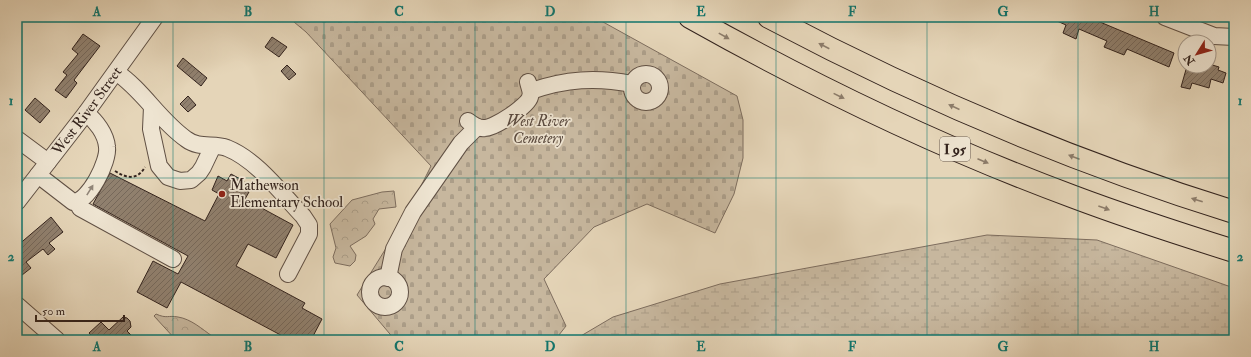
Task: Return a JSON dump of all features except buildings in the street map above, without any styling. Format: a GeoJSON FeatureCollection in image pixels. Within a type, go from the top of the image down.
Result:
{"type":"FeatureCollection","features":[{"type":"Feature","properties":{"kind":"highway","name":"I 95"},"geometry":{"type":"LineString","coordinates":[[690,17],[814,84],[878,115],[955,149],[1080,200],[1234,252]]}},
{"type":"Feature","properties":{"kind":"highway","name":"I 95"},"geometry":{"type":"LineString","coordinates":[[769,17],[891,79],[995,126],[1118,173],[1234,212]]}},
{"type":"Feature","properties":{"kind":"street","name":"West River Street"},"geometry":{"type":"LineString","coordinates":[[17,202],[86,113],[154,17]]}},
{"type":"Feature","properties":{"kind":"street"},"geometry":{"type":"LineString","coordinates":[[1174,19],[1214,36],[1234,37]]}},
{"type":"Feature","properties":{"kind":"street"},"geometry":{"type":"LineString","coordinates":[[116,72],[132,84],[152,107],[186,140],[199,146],[225,148],[245,157],[258,168],[307,221],[309,225],[309,234],[288,274]]}},
{"type":"Feature","properties":{"kind":"street"},"geometry":{"type":"LineString","coordinates":[[388,278],[394,249],[413,212],[461,144],[472,124],[485,128],[494,125],[525,105],[530,98],[529,86],[599,79],[632,84]]}},
{"type":"Feature","properties":{"kind":"street"},"geometry":{"type":"LineString","coordinates":[[152,107],[151,129],[159,166],[168,177],[180,181],[191,180],[203,167],[213,146]]}},
{"type":"Feature","properties":{"kind":"street"},"geometry":{"type":"LineString","coordinates":[[17,139],[70,201],[77,202],[83,199],[90,191],[105,162],[107,152],[105,140],[100,130],[94,120],[86,113]]}},
{"type":"Feature","properties":{"kind":"street"},"geometry":{"type":"LineString","coordinates":[[77,202],[80,208],[173,259]]}},
{"type":"Feature","properties":{"kind":"street"},"geometry":{"type":"LineString","coordinates":[[17,305],[57,340]]}},
{"type":"Feature","properties":{"kind":"path"},"geometry":{"type":"LineString","coordinates":[[114,171],[125,177],[133,177],[143,171],[147,162]]}},
{"type":"Feature","properties":{"kind":"green space","name":"West River Cemetery"},"geometry":{"type":"Polygon","coordinates":[[[288,17],[594,17],[737,96],[743,120],[743,158],[734,194],[715,233],[647,204],[594,227],[544,279],[566,326],[555,340],[395,340],[357,295],[406,216],[431,166],[306,32],[288,17]]]}},
{"type":"Feature","properties":{"kind":"green space"},"geometry":{"type":"Polygon","coordinates":[[[394,191],[396,207],[379,209],[373,219],[375,224],[366,236],[350,246],[356,255],[355,261],[350,266],[335,263],[333,257],[336,248],[330,224],[352,200],[382,192],[394,191]]]}},
{"type":"Feature","properties":{"kind":"green space"},"geometry":{"type":"Polygon","coordinates":[[[987,235],[1097,240],[1234,288],[1234,340],[574,340],[613,317],[720,284],[987,235]]]}},
{"type":"Feature","properties":{"kind":"green space"},"geometry":{"type":"Polygon","coordinates":[[[156,314],[183,318],[212,336],[210,340],[176,340],[154,316],[156,314]]]}},
{"type":"Feature","properties":{"kind":"place","name":"Mathewson Elementary School"},"geometry":{"type":"Point","coordinates":[222,194]}}]}
